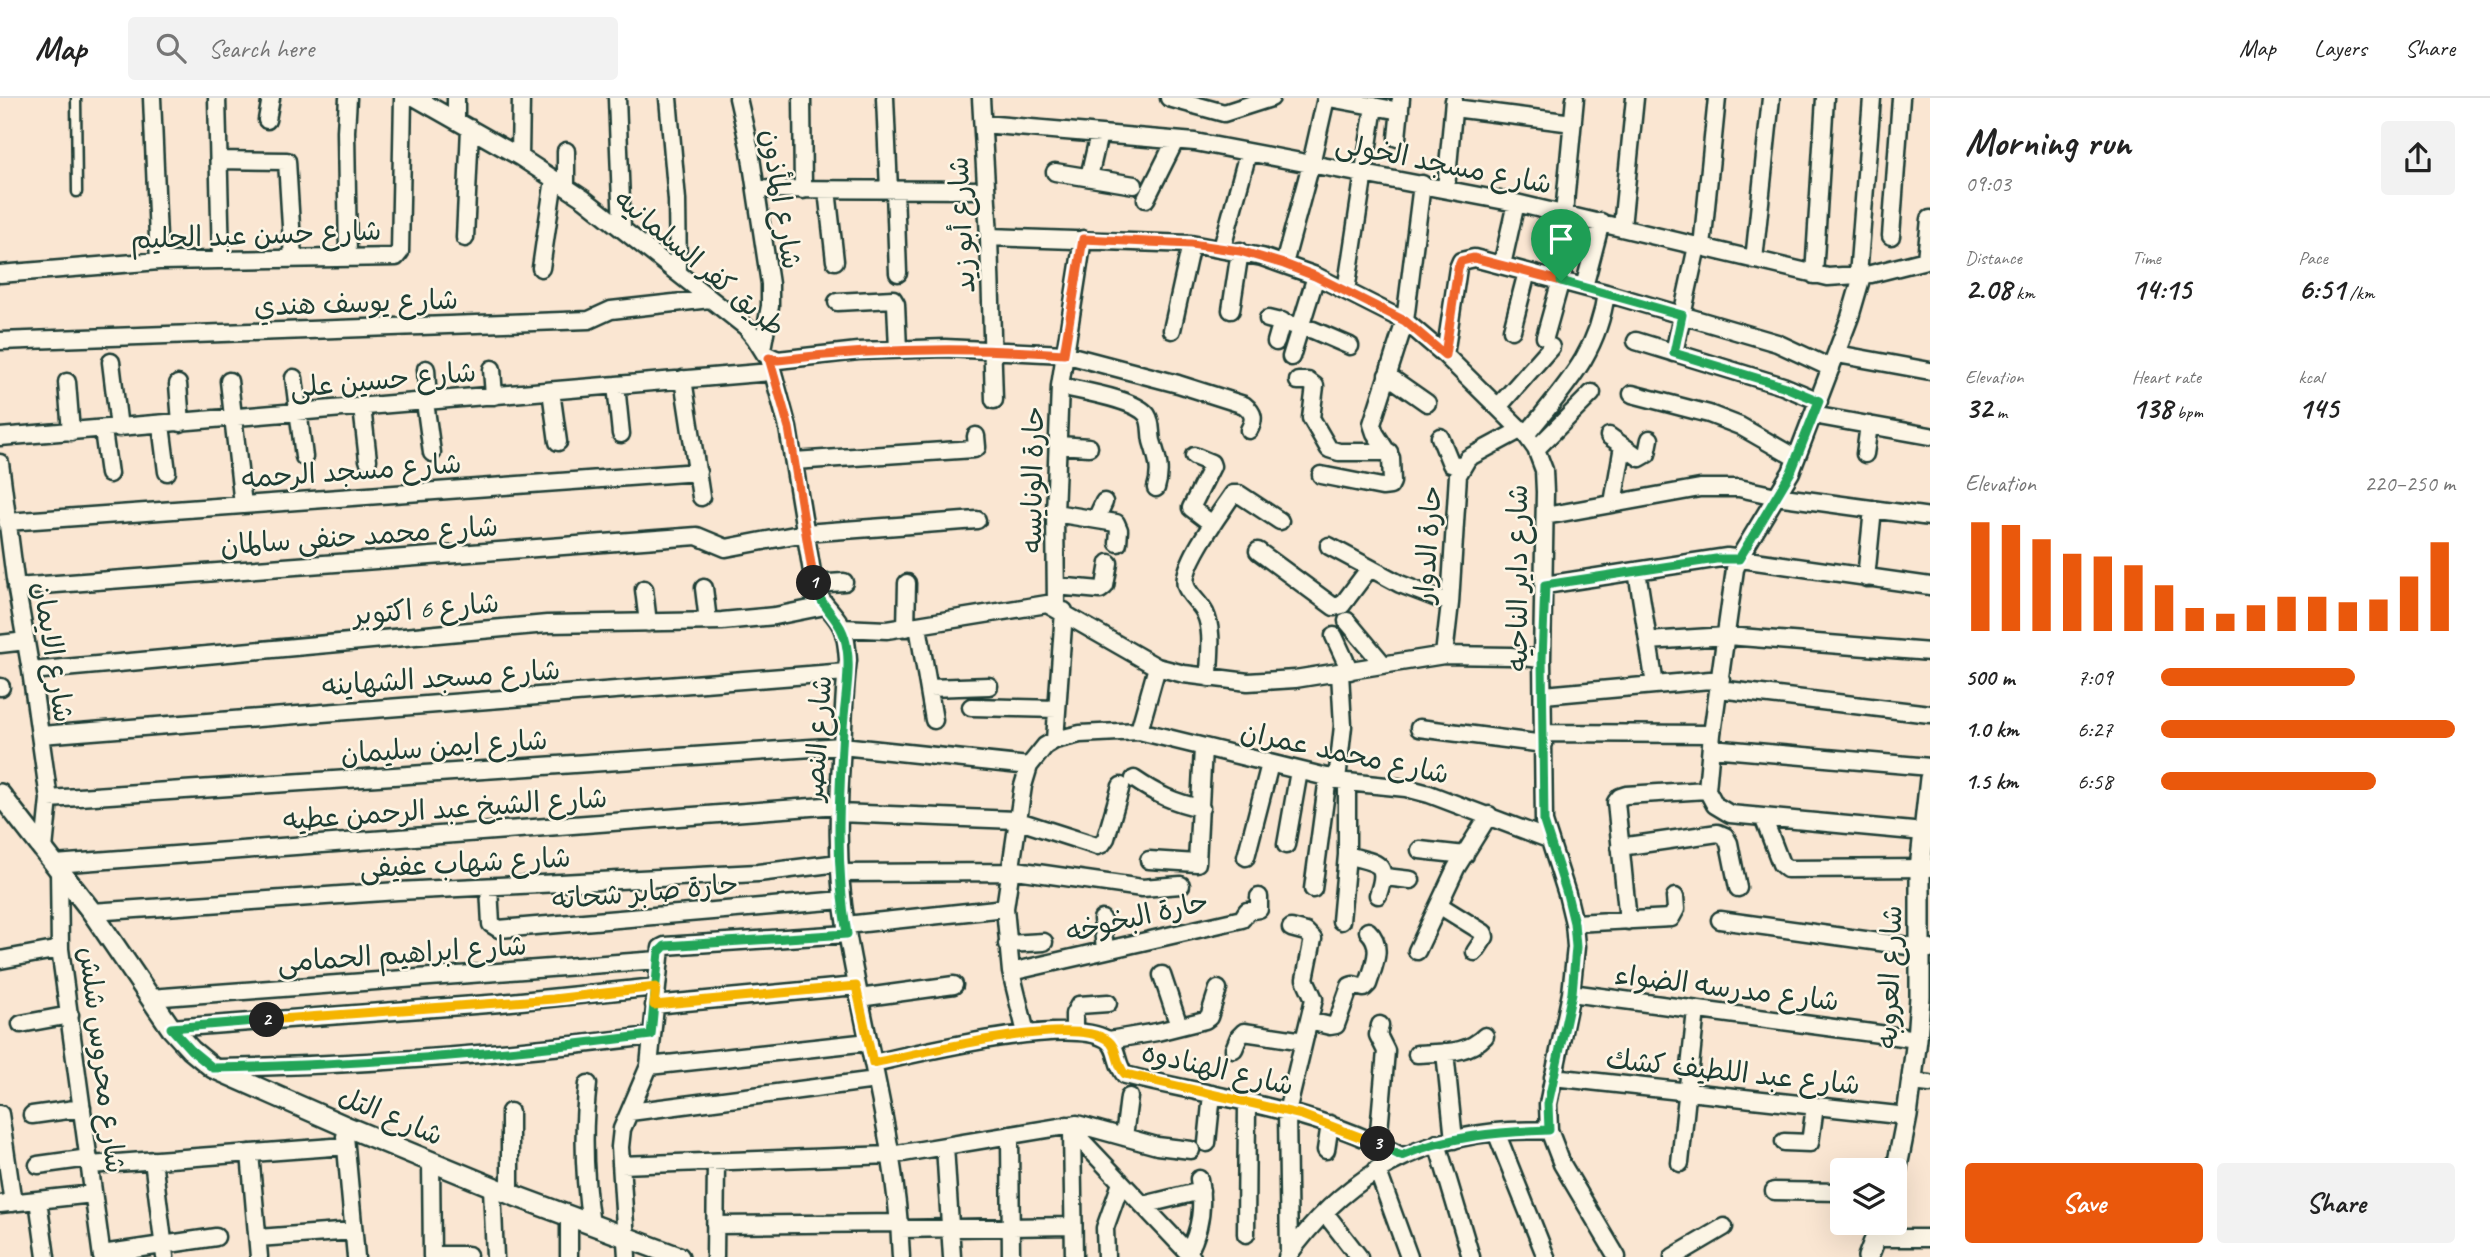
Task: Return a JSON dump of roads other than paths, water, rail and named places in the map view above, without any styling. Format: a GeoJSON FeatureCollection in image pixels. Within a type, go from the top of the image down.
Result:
{"type":"FeatureCollection","features":[{"type":"Feature","properties":{"kind":"street"},"geometry":{"type":"LineString","coordinates":[[152,98],[159,261]]}},
{"type":"Feature","properties":{"kind":"street"},"geometry":{"type":"LineString","coordinates":[[217,98],[221,260]]}},
{"type":"Feature","properties":{"kind":"street"},"geometry":{"type":"LineString","coordinates":[[267,120],[271,98]]}},
{"type":"Feature","properties":{"kind":"street"},"geometry":{"type":"LineString","coordinates":[[348,98],[348,258]]}},
{"type":"Feature","properties":{"kind":"street","name":"شارع حسن عبد الحليم"},"geometry":{"type":"LineString","coordinates":[[0,274],[159,261],[393,258],[400,251],[403,98]]}},
{"type":"Feature","properties":{"kind":"street","name":"طريق كفر السلمانيه"},"geometry":{"type":"LineString","coordinates":[[416,98],[520,157],[622,228],[746,327],[768,360],[898,349],[993,349],[1064,354],[1178,384],[1244,405],[1252,412],[1254,421],[1249,430]]}},
{"type":"Feature","properties":{"kind":"street"},"geometry":{"type":"LineString","coordinates":[[456,98],[463,124],[465,238]]}},
{"type":"Feature","properties":{"kind":"street"},"geometry":{"type":"LineString","coordinates":[[520,157],[521,98]]}},
{"type":"Feature","properties":{"kind":"street"},"geometry":{"type":"LineString","coordinates":[[617,98],[622,228]]}},
{"type":"Feature","properties":{"kind":"street"},"geometry":{"type":"LineString","coordinates":[[668,98],[677,200],[678,273]]}},
{"type":"Feature","properties":{"kind":"street","name":"شارع المأذون"},"geometry":{"type":"LineString","coordinates":[[738,98],[756,189],[770,284],[768,360]]}},
{"type":"Feature","properties":{"kind":"street"},"geometry":{"type":"LineString","coordinates":[[802,98],[803,190]]}},
{"type":"Feature","properties":{"kind":"street"},"geometry":{"type":"LineString","coordinates":[[886,98],[898,274]]}},
{"type":"Feature","properties":{"kind":"street","name":"شارع أبو زيد"},"geometry":{"type":"LineString","coordinates":[[981,98],[994,400]]}},
{"type":"Feature","properties":{"kind":"street"},"geometry":{"type":"LineString","coordinates":[[1173,99],[1224,113],[1252,100],[1271,98]]}},
{"type":"Feature","properties":{"kind":"street"},"geometry":{"type":"LineString","coordinates":[[1284,264],[1327,98],[1374,106],[1400,104],[1397,138]]}},
{"type":"Feature","properties":{"kind":"street"},"geometry":{"type":"LineString","coordinates":[[1564,214],[1575,98]]}},
{"type":"Feature","properties":{"kind":"street"},"geometry":{"type":"LineString","coordinates":[[1622,227],[1635,98]]}},
{"type":"Feature","properties":{"kind":"street"},"geometry":{"type":"LineString","coordinates":[[1674,353],[1700,246],[1717,98]]}},
{"type":"Feature","properties":{"kind":"street"},"geometry":{"type":"LineString","coordinates":[[1754,260],[1771,98]]}},
{"type":"Feature","properties":{"kind":"street"},"geometry":{"type":"LineString","coordinates":[[1814,275],[1825,98]]}},
{"type":"Feature","properties":{"kind":"street"},"geometry":{"type":"LineString","coordinates":[[1872,98],[1860,276],[1855,304],[1791,472],[1735,569],[1707,790],[1716,805],[1730,814],[1924,832]]}},
{"type":"Feature","properties":{"kind":"street"},"geometry":{"type":"LineString","coordinates":[[1891,236],[1901,98]]}},
{"type":"Feature","properties":{"kind":"street"},"geometry":{"type":"LineString","coordinates":[[1446,189],[1454,103],[1573,123]]}},
{"type":"Feature","properties":{"kind":"street"},"geometry":{"type":"LineString","coordinates":[[1346,291],[1374,106]]}},
{"type":"Feature","properties":{"kind":"street","name":"شارع مسجد الخولى"},"geometry":{"type":"LineString","coordinates":[[983,124],[1175,141],[1248,152],[1516,203],[1814,275],[1860,276],[1928,259]]}},
{"type":"Feature","properties":{"kind":"street"},"geometry":{"type":"LineString","coordinates":[[1088,177],[1099,134]]}},
{"type":"Feature","properties":{"kind":"street"},"geometry":{"type":"LineString","coordinates":[[1146,199],[1175,141]]}},
{"type":"Feature","properties":{"kind":"street"},"geometry":{"type":"LineString","coordinates":[[541,268],[566,151]]}},
{"type":"Feature","properties":{"kind":"street"},"geometry":{"type":"LineString","coordinates":[[1222,248],[1248,152]]}},
{"type":"Feature","properties":{"kind":"street"},"geometry":{"type":"LineString","coordinates":[[219,160],[287,161],[293,259]]}},
{"type":"Feature","properties":{"kind":"street"},"geometry":{"type":"LineString","coordinates":[[1055,172],[1135,185]]}},
{"type":"Feature","properties":{"kind":"street"},"geometry":{"type":"LineString","coordinates":[[1321,475],[1382,486],[1390,486],[1393,478],[1389,452],[1375,433],[1372,424],[1405,321],[1422,184]]}},
{"type":"Feature","properties":{"kind":"street"},"geometry":{"type":"LineString","coordinates":[[756,189],[986,190]]}},
{"type":"Feature","properties":{"kind":"street"},"geometry":{"type":"LineString","coordinates":[[827,190],[835,261]]}},
{"type":"Feature","properties":{"kind":"street"},"geometry":{"type":"LineString","coordinates":[[1502,265],[1516,203]]}},
{"type":"Feature","properties":{"kind":"street"},"geometry":{"type":"LineString","coordinates":[[1928,259],[1930,219]]}},
{"type":"Feature","properties":{"kind":"street"},"geometry":{"type":"LineString","coordinates":[[1584,287],[1601,222]]}},
{"type":"Feature","properties":{"kind":"street","name":"شارع داير الناحيه"},"geometry":{"type":"LineString","coordinates":[[989,237],[1191,244],[1240,251],[1315,276],[1405,321],[1445,355],[1524,432],[1536,449],[1544,470],[1545,516],[1542,659],[1544,822],[1561,872],[1574,923],[1576,947],[1572,993],[1548,1104],[1549,1130],[1562,1164],[1617,1257]]}},
{"type":"Feature","properties":{"kind":"street","name":"حارة الونايسه"},"geometry":{"type":"LineString","coordinates":[[1055,740],[1060,609],[1056,586],[1055,513],[1060,386],[1083,239]]}},
{"type":"Feature","properties":{"kind":"street"},"geometry":{"type":"LineString","coordinates":[[1172,330],[1191,244]]}},
{"type":"Feature","properties":{"kind":"street"},"geometry":{"type":"LineString","coordinates":[[1231,310],[1240,251]]}},
{"type":"Feature","properties":{"kind":"street"},"geometry":{"type":"LineString","coordinates":[[1445,355],[1458,268],[1461,261],[1474,258],[1606,293],[1834,361],[1930,371]]}},
{"type":"Feature","properties":{"kind":"street"},"geometry":{"type":"LineString","coordinates":[[1498,407],[1548,342],[1567,258]]}},
{"type":"Feature","properties":{"kind":"street"},"geometry":{"type":"LineString","coordinates":[[1512,330],[1527,272]]}},
{"type":"Feature","properties":{"kind":"street"},"geometry":{"type":"LineString","coordinates":[[1291,357],[1315,276]]}},
{"type":"Feature","properties":{"kind":"street"},"geometry":{"type":"LineString","coordinates":[[1524,432],[1587,356],[1600,326],[1606,293]]}},
{"type":"Feature","properties":{"kind":"street","name":"شارع يوسف هندي"},"geometry":{"type":"LineString","coordinates":[[0,341],[589,320],[611,310],[710,299]]}},
{"type":"Feature","properties":{"kind":"street"},"geometry":{"type":"LineString","coordinates":[[837,302],[894,299],[897,304],[898,349]]}},
{"type":"Feature","properties":{"kind":"street"},"geometry":{"type":"LineString","coordinates":[[1276,342],[1275,320],[1300,326],[1350,346]]}},
{"type":"Feature","properties":{"kind":"street"},"geometry":{"type":"LineString","coordinates":[[1636,341],[1783,386],[1816,408],[1869,425],[1930,436]]}},
{"type":"Feature","properties":{"kind":"street","name":"شارع حسين على"},"geometry":{"type":"LineString","coordinates":[[0,437],[684,379],[768,360]]}},
{"type":"Feature","properties":{"kind":"street","name":"شارع النصر"},"geometry":{"type":"LineString","coordinates":[[768,360],[784,409],[814,584],[825,606],[842,628],[848,660],[838,809],[839,868],[846,929],[891,1155],[901,1257]]}},
{"type":"Feature","properties":{"kind":"street"},"geometry":{"type":"LineString","coordinates":[[109,474],[111,362]]}},
{"type":"Feature","properties":{"kind":"street"},"geometry":{"type":"LineString","coordinates":[[426,369],[432,453]]}},
{"type":"Feature","properties":{"kind":"street"},"geometry":{"type":"LineString","coordinates":[[492,369],[494,396]]}},
{"type":"Feature","properties":{"kind":"street"},"geometry":{"type":"LineString","coordinates":[[1387,375],[1427,403]]}},
{"type":"Feature","properties":{"kind":"street"},"geometry":{"type":"LineString","coordinates":[[295,378],[304,457]]}},
{"type":"Feature","properties":{"kind":"street"},"geometry":{"type":"LineString","coordinates":[[684,379],[701,497]]}},
{"type":"Feature","properties":{"kind":"street"},"geometry":{"type":"LineString","coordinates":[[229,381],[243,505]]}},
{"type":"Feature","properties":{"kind":"street"},"geometry":{"type":"LineString","coordinates":[[1298,381],[1308,381],[1315,386],[1311,418],[1329,449],[1339,452],[1389,452]]}},
{"type":"Feature","properties":{"kind":"street"},"geometry":{"type":"LineString","coordinates":[[67,382],[71,432]]}},
{"type":"Feature","properties":{"kind":"street"},"geometry":{"type":"LineString","coordinates":[[178,384],[181,423]]}},
{"type":"Feature","properties":{"kind":"street"},"geometry":{"type":"LineString","coordinates":[[616,385],[621,434]]}},
{"type":"Feature","properties":{"kind":"street"},"geometry":{"type":"LineString","coordinates":[[1060,386],[1132,404],[1146,414],[1160,463],[1156,488]]}},
{"type":"Feature","properties":{"kind":"street"},"geometry":{"type":"LineString","coordinates":[[551,391],[558,442]]}},
{"type":"Feature","properties":{"kind":"street"},"geometry":{"type":"LineString","coordinates":[[1536,449],[1592,393]]}},
{"type":"Feature","properties":{"kind":"street"},"geometry":{"type":"LineString","coordinates":[[1632,394],[1709,414],[1759,436],[1796,458]]}},
{"type":"Feature","properties":{"kind":"street"},"geometry":{"type":"LineString","coordinates":[[362,407],[368,460]]}},
{"type":"Feature","properties":{"kind":"street"},"geometry":{"type":"LineString","coordinates":[[161,425],[167,472]]}},
{"type":"Feature","properties":{"kind":"street"},"geometry":{"type":"LineString","coordinates":[[1865,454],[1869,425]]}},
{"type":"Feature","properties":{"kind":"street","name":"حارة الدوار"},"geometry":{"type":"LineString","coordinates":[[1444,655],[1461,465],[1468,458],[1524,432]]}},
{"type":"Feature","properties":{"kind":"street"},"geometry":{"type":"LineString","coordinates":[[794,461],[974,449],[977,447],[976,436]]}},
{"type":"Feature","properties":{"kind":"street"},"geometry":{"type":"LineString","coordinates":[[1609,436],[1637,457],[1647,454],[1650,439]]}},
{"type":"Feature","properties":{"kind":"street"},"geometry":{"type":"LineString","coordinates":[[1440,437],[1450,464],[1461,465]]}},
{"type":"Feature","properties":{"kind":"street"},"geometry":{"type":"LineString","coordinates":[[1058,445],[1089,447]]}},
{"type":"Feature","properties":{"kind":"street"},"geometry":{"type":"LineString","coordinates":[[1614,503],[1623,446]]}},
{"type":"Feature","properties":{"kind":"street"},"geometry":{"type":"LineString","coordinates":[[1194,456],[1212,466],[1191,508],[1212,524]]}},
{"type":"Feature","properties":{"kind":"street","name":"شارع الايمان"},"geometry":{"type":"LineString","coordinates":[[0,466],[8,522],[10,582],[26,641],[41,735],[53,860]]}},
{"type":"Feature","properties":{"kind":"street","name":"شارع مسجد الرحمه"},"geometry":{"type":"LineString","coordinates":[[8,522],[698,472]]}},
{"type":"Feature","properties":{"kind":"street"},"geometry":{"type":"LineString","coordinates":[[1545,516],[1700,488],[1720,487],[1749,489],[1776,496],[1930,517]]}},
{"type":"Feature","properties":{"kind":"street"},"geometry":{"type":"LineString","coordinates":[[1209,678],[1210,629],[1203,609],[1185,581],[1197,550],[1233,494],[1236,493],[1280,521]]}},
{"type":"Feature","properties":{"kind":"street"},"geometry":{"type":"LineString","coordinates":[[1096,520],[1104,502]]}},
{"type":"Feature","properties":{"kind":"street"},"geometry":{"type":"LineString","coordinates":[[1866,578],[1873,509]]}},
{"type":"Feature","properties":{"kind":"street"},"geometry":{"type":"LineString","coordinates":[[1055,513],[1116,523],[1119,530],[1118,543]]}},
{"type":"Feature","properties":{"kind":"street","name":"شارع محمد حنفى سالمان"},"geometry":{"type":"LineString","coordinates":[[10,582],[689,537],[705,538],[719,547],[726,548],[805,533],[977,520]]}},
{"type":"Feature","properties":{"kind":"street"},"geometry":{"type":"LineString","coordinates":[[1329,546],[1399,584],[1450,603]]}},
{"type":"Feature","properties":{"kind":"street"},"geometry":{"type":"LineString","coordinates":[[1258,551],[1334,607],[1342,605],[1369,569]]}},
{"type":"Feature","properties":{"kind":"street"},"geometry":{"type":"LineString","coordinates":[[1545,585],[1727,557],[1930,586]]}},
{"type":"Feature","properties":{"kind":"street"},"geometry":{"type":"LineString","coordinates":[[1056,586],[1100,590],[1105,586],[1109,563]]}},
{"type":"Feature","properties":{"kind":"street"},"geometry":{"type":"LineString","coordinates":[[1637,571],[1655,685]]}},
{"type":"Feature","properties":{"kind":"street"},"geometry":{"type":"LineString","coordinates":[[814,584],[844,582]]}},
{"type":"Feature","properties":{"kind":"street"},"geometry":{"type":"LineString","coordinates":[[907,583],[912,627],[929,688],[934,720]]}},
{"type":"Feature","properties":{"kind":"street"},"geometry":{"type":"LineString","coordinates":[[704,588],[708,621]]}},
{"type":"Feature","properties":{"kind":"street"},"geometry":{"type":"LineString","coordinates":[[644,589],[649,622]]}},
{"type":"Feature","properties":{"kind":"street"},"geometry":{"type":"LineString","coordinates":[[842,628],[887,631],[1047,604],[1060,609],[1157,667],[1209,678],[1248,682],[1295,679],[1444,655],[1499,655],[1542,659]]}},
{"type":"Feature","properties":{"kind":"street","name":"شارع 6 اكتوبر"},"geometry":{"type":"LineString","coordinates":[[31,671],[534,625],[708,621],[775,616],[825,606]]}},
{"type":"Feature","properties":{"kind":"street"},"geometry":{"type":"LineString","coordinates":[[1347,621],[1382,664]]}},
{"type":"Feature","properties":{"kind":"street"},"geometry":{"type":"LineString","coordinates":[[1313,889],[1337,780],[1343,726],[1345,672],[1334,636]]}},
{"type":"Feature","properties":{"kind":"street"},"geometry":{"type":"LineString","coordinates":[[1648,641],[1727,636],[1930,652]]}},
{"type":"Feature","properties":{"kind":"street"},"geometry":{"type":"LineString","coordinates":[[0,644],[26,641]]}},
{"type":"Feature","properties":{"kind":"street"},"geometry":{"type":"LineString","coordinates":[[1133,731],[1157,667]]}},
{"type":"Feature","properties":{"kind":"street","name":"شارع مسجد الشهاينه"},"geometry":{"type":"LineString","coordinates":[[41,735],[846,671]]}},
{"type":"Feature","properties":{"kind":"street"},"geometry":{"type":"LineString","coordinates":[[1544,695],[1655,685],[1720,684],[1930,715]]}},
{"type":"Feature","properties":{"kind":"street"},"geometry":{"type":"LineString","coordinates":[[929,688],[989,686]]}},
{"type":"Feature","properties":{"kind":"street"},"geometry":{"type":"LineString","coordinates":[[971,707],[1057,709]]}},
{"type":"Feature","properties":{"kind":"street"},"geometry":{"type":"LineString","coordinates":[[1419,728],[1544,738],[1712,741],[1930,766]]}},
{"type":"Feature","properties":{"kind":"street","name":"شارع محمد عمران"},"geometry":{"type":"LineString","coordinates":[[1055,740],[1067,736],[1133,731],[1337,780],[1406,788],[1452,801],[1548,839]]}},
{"type":"Feature","properties":{"kind":"street"},"geometry":{"type":"LineString","coordinates":[[1026,1034],[1011,972],[1005,908],[1016,820],[1029,766],[1045,746],[1055,740]]}},
{"type":"Feature","properties":{"kind":"street","name":"شارع ايمن سليمان"},"geometry":{"type":"LineString","coordinates":[[49,799],[842,746],[1029,766]]}},
{"type":"Feature","properties":{"kind":"street"},"geometry":{"type":"LineString","coordinates":[[1149,860],[1197,863],[1203,748]]}},
{"type":"Feature","properties":{"kind":"street"},"geometry":{"type":"LineString","coordinates":[[1246,857],[1270,764]]}},
{"type":"Feature","properties":{"kind":"street"},"geometry":{"type":"LineString","coordinates":[[1286,845],[1299,771]]}},
{"type":"Feature","properties":{"kind":"street","name":"شارع العروبه"},"geometry":{"type":"LineString","coordinates":[[1899,1158],[1907,1116],[1921,1083],[1917,1039],[1925,998],[1924,832],[1930,778]]}},
{"type":"Feature","properties":{"kind":"street"},"geometry":{"type":"LineString","coordinates":[[1337,780],[1348,855],[1341,921]]}},
{"type":"Feature","properties":{"kind":"street","name":"شارع الشيخ عبد الرحمن عطيه"},"geometry":{"type":"LineString","coordinates":[[53,860],[838,809],[1016,820],[1097,846],[1102,844],[1105,838],[1128,783],[1165,798],[1201,808]]}},
{"type":"Feature","properties":{"kind":"street"},"geometry":{"type":"LineString","coordinates":[[1628,921],[1616,802],[1626,795],[1707,790]]}},
{"type":"Feature","properties":{"kind":"street","name":"شارع التل"},"geometry":{"type":"LineString","coordinates":[[0,794],[92,912],[171,1028],[191,1050],[213,1068],[346,1136],[431,1162],[569,1216],[591,1225],[626,1247],[679,1257]]}},
{"type":"Feature","properties":{"kind":"street"},"geometry":{"type":"LineString","coordinates":[[1417,951],[1465,855],[1489,816]]}},
{"type":"Feature","properties":{"kind":"street"},"geometry":{"type":"LineString","coordinates":[[1763,817],[1780,864],[1787,869],[1925,868]]}},
{"type":"Feature","properties":{"kind":"street"},"geometry":{"type":"LineString","coordinates":[[1620,847],[1718,833],[1725,836],[1729,842],[1738,888]]}},
{"type":"Feature","properties":{"kind":"street"},"geometry":{"type":"LineString","coordinates":[[1420,850],[1465,855]]}},
{"type":"Feature","properties":{"kind":"street"},"geometry":{"type":"LineString","coordinates":[[1348,855],[1378,865],[1383,870],[1385,877],[1378,895]]}},
{"type":"Feature","properties":{"kind":"street","name":"شارع محروس شلش"},"geometry":{"type":"LineString","coordinates":[[53,860],[60,949],[102,1255]]}},
{"type":"Feature","properties":{"kind":"street","name":"شارع شهاب عفيفى"},"geometry":{"type":"LineString","coordinates":[[92,912],[398,891],[839,868],[1009,871],[1142,888],[1181,885]]}},
{"type":"Feature","properties":{"kind":"street"},"geometry":{"type":"LineString","coordinates":[[1385,877],[1411,880]]}},
{"type":"Feature","properties":{"kind":"street","name":"حارة صابر شحاته"},"geometry":{"type":"LineString","coordinates":[[489,887],[491,924],[499,929],[842,900]]}},
{"type":"Feature","properties":{"kind":"street","name":"حارة البخوخه"},"geometry":{"type":"LineString","coordinates":[[1011,972],[1242,919],[1247,911],[1258,910],[1259,897]]}},
{"type":"Feature","properties":{"kind":"street"},"geometry":{"type":"LineString","coordinates":[[1574,923],[1671,918],[1676,909],[1675,897]]}},
{"type":"Feature","properties":{"kind":"street"},"geometry":{"type":"LineString","coordinates":[[1439,905],[1484,933],[1485,937],[1475,952]]}},
{"type":"Feature","properties":{"kind":"street","name":"شارع ابراهيم الحمامى"},"geometry":{"type":"LineString","coordinates":[[150,998],[660,954],[665,946],[846,929],[1005,908]]}},
{"type":"Feature","properties":{"kind":"street"},"geometry":{"type":"LineString","coordinates":[[1102,919],[1105,950]]}},
{"type":"Feature","properties":{"kind":"street"},"geometry":{"type":"LineString","coordinates":[[1720,920],[1925,948]]}},
{"type":"Feature","properties":{"kind":"street"},"geometry":{"type":"LineString","coordinates":[[1291,928],[1307,932],[1313,939],[1305,979],[1314,999],[1287,1112],[1295,1165],[1295,1253]]}},
{"type":"Feature","properties":{"kind":"street"},"geometry":{"type":"LineString","coordinates":[[1309,1021],[1336,1025],[1350,986],[1364,988],[1368,984],[1378,950],[1375,938],[1368,931]]}},
{"type":"Feature","properties":{"kind":"street"},"geometry":{"type":"LineString","coordinates":[[1007,944],[1044,942]]}},
{"type":"Feature","properties":{"kind":"street"},"geometry":{"type":"LineString","coordinates":[[0,960],[60,949]]}},
{"type":"Feature","properties":{"kind":"street"},"geometry":{"type":"LineString","coordinates":[[626,1247],[621,1165],[622,1129],[649,1066],[660,954]]}},
{"type":"Feature","properties":{"kind":"street"},"geometry":{"type":"LineString","coordinates":[[1162,975],[1179,1026]]}},
{"type":"Feature","properties":{"kind":"street"},"geometry":{"type":"LineString","coordinates":[[654,1005],[954,985]]}},
{"type":"Feature","properties":{"kind":"street"},"geometry":{"type":"LineString","coordinates":[[171,1028],[527,1001],[656,987]]}},
{"type":"Feature","properties":{"kind":"street"},"geometry":{"type":"LineString","coordinates":[[1109,1040],[1207,1019],[1218,989]]}},
{"type":"Feature","properties":{"kind":"street","name":"شارع مدرسه الضواء"},"geometry":{"type":"LineString","coordinates":[[1572,993],[1917,1039]]}},
{"type":"Feature","properties":{"kind":"street"},"geometry":{"type":"LineString","coordinates":[[1074,1032],[1074,1014],[1079,1005],[1108,1003]]}},
{"type":"Feature","properties":{"kind":"street"},"geometry":{"type":"LineString","coordinates":[[1680,1163],[1696,1010]]}},
{"type":"Feature","properties":{"kind":"street"},"geometry":{"type":"LineString","coordinates":[[21,1024],[69,1015]]}},
{"type":"Feature","properties":{"kind":"street"},"geometry":{"type":"LineString","coordinates":[[1378,1143],[1386,1051],[1378,1035],[1380,1025]]}},
{"type":"Feature","properties":{"kind":"street"},"geometry":{"type":"LineString","coordinates":[[1234,1049],[1244,1032],[1304,1041]]}},
{"type":"Feature","properties":{"kind":"street","name":"شارع الهنادوه"},"geometry":{"type":"LineString","coordinates":[[873,1063],[1026,1034],[1094,1034],[1109,1040],[1115,1049],[1119,1068],[1125,1074],[1330,1124],[1378,1143],[1401,1156]]}},
{"type":"Feature","properties":{"kind":"street"},"geometry":{"type":"LineString","coordinates":[[213,1068],[299,1066],[463,1056],[651,1035]]}},
{"type":"Feature","properties":{"kind":"street"},"geometry":{"type":"LineString","coordinates":[[1417,1054],[1475,1046],[1485,1036]]}},
{"type":"Feature","properties":{"kind":"street"},"geometry":{"type":"LineString","coordinates":[[649,1066],[869,1042]]}},
{"type":"Feature","properties":{"kind":"street"},"geometry":{"type":"LineString","coordinates":[[1445,1052],[1454,1140]]}},
{"type":"Feature","properties":{"kind":"street","name":"شارع عبد اللطيف كشك"},"geometry":{"type":"LineString","coordinates":[[1553,1077],[1907,1116]]}},
{"type":"Feature","properties":{"kind":"street"},"geometry":{"type":"LineString","coordinates":[[630,1112],[876,1080]]}},
{"type":"Feature","properties":{"kind":"street"},"geometry":{"type":"LineString","coordinates":[[588,1084],[583,1153],[591,1225]]}},
{"type":"Feature","properties":{"kind":"street"},"geometry":{"type":"LineString","coordinates":[[1207,1143],[1212,1094]]}},
{"type":"Feature","properties":{"kind":"street"},"geometry":{"type":"LineString","coordinates":[[1124,1137],[1129,1097]]}},
{"type":"Feature","properties":{"kind":"street"},"geometry":{"type":"LineString","coordinates":[[1246,1234],[1247,1102]]}},
{"type":"Feature","properties":{"kind":"street"},"geometry":{"type":"LineString","coordinates":[[1784,1142],[1810,1143],[1815,1106]]}},
{"type":"Feature","properties":{"kind":"street"},"geometry":{"type":"LineString","coordinates":[[32,1115],[82,1108]]}},
{"type":"Feature","properties":{"kind":"street"},"geometry":{"type":"LineString","coordinates":[[495,1257],[510,1112]]}},
{"type":"Feature","properties":{"kind":"street"},"geometry":{"type":"LineString","coordinates":[[0,1114],[6,1203],[93,1194]]}},
{"type":"Feature","properties":{"kind":"street"},"geometry":{"type":"LineString","coordinates":[[1326,1150],[1330,1124]]}},
{"type":"Feature","properties":{"kind":"street"},"geometry":{"type":"LineString","coordinates":[[621,1165],[891,1155],[1087,1125],[1157,1146],[1191,1150]]}},
{"type":"Feature","properties":{"kind":"street"},"geometry":{"type":"LineString","coordinates":[[1070,1128],[1190,1255]]}},
{"type":"Feature","properties":{"kind":"street"},"geometry":{"type":"LineString","coordinates":[[1070,1128],[1074,1257]]}},
{"type":"Feature","properties":{"kind":"street"},"geometry":{"type":"LineString","coordinates":[[1295,1253],[1325,1213],[1377,1170],[1401,1156],[1437,1143],[1496,1132],[1549,1130]]}},
{"type":"Feature","properties":{"kind":"street"},"geometry":{"type":"LineString","coordinates":[[1496,1132],[1546,1257]]}},
{"type":"Feature","properties":{"kind":"street"},"geometry":{"type":"LineString","coordinates":[[1010,1135],[1011,1257]]}},
{"type":"Feature","properties":{"kind":"street"},"geometry":{"type":"LineString","coordinates":[[38,1165],[250,1153],[346,1136],[356,1257]]}},
{"type":"Feature","properties":{"kind":"street"},"geometry":{"type":"LineString","coordinates":[[1437,1143],[1471,1257]]}},
{"type":"Feature","properties":{"kind":"street"},"geometry":{"type":"LineString","coordinates":[[944,1146],[952,1257]]}},
{"type":"Feature","properties":{"kind":"street"},"geometry":{"type":"LineString","coordinates":[[250,1153],[260,1257]]}},
{"type":"Feature","properties":{"kind":"street"},"geometry":{"type":"LineString","coordinates":[[153,1160],[165,1251]]}},
{"type":"Feature","properties":{"kind":"street"},"geometry":{"type":"LineString","coordinates":[[431,1162],[432,1256],[468,1255]]}},
{"type":"Feature","properties":{"kind":"street"},"geometry":{"type":"LineString","coordinates":[[715,1257],[716,1162]]}},
{"type":"Feature","properties":{"kind":"street"},"geometry":{"type":"LineString","coordinates":[[1377,1170],[1409,1257]]}},
{"type":"Feature","properties":{"kind":"street"},"geometry":{"type":"LineString","coordinates":[[1106,1257],[1104,1236],[1107,1221],[1121,1183]]}},
{"type":"Feature","properties":{"kind":"street"},"geometry":{"type":"LineString","coordinates":[[1143,1205],[1200,1185],[1200,1221],[1190,1255]]}},
{"type":"Feature","properties":{"kind":"street"},"geometry":{"type":"LineString","coordinates":[[1774,1191],[1830,1192]]}},
{"type":"Feature","properties":{"kind":"street"},"geometry":{"type":"LineString","coordinates":[[38,1200],[46,1257]]}},
{"type":"Feature","properties":{"kind":"street"},"geometry":{"type":"LineString","coordinates":[[1325,1213],[1359,1257]]}},
{"type":"Feature","properties":{"kind":"street"},"geometry":{"type":"LineString","coordinates":[[569,1216],[569,1257]]}},
{"type":"Feature","properties":{"kind":"street"},"geometry":{"type":"LineString","coordinates":[[715,1224],[950,1228],[1072,1226]]}},
{"type":"Feature","properties":{"kind":"street"},"geometry":{"type":"LineString","coordinates":[[1673,1257],[1724,1227]]}},
{"type":"Feature","properties":{"kind":"street"},"geometry":{"type":"LineString","coordinates":[[258,1238],[354,1231]]}},
{"type":"Feature","properties":{"kind":"street"},"geometry":{"type":"LineString","coordinates":[[1867,1257],[1877,1235]]}},
{"type":"Feature","properties":{"kind":"street"},"geometry":{"type":"LineString","coordinates":[[1907,1235],[1930,1238]]}},
{"type":"Feature","properties":{"kind":"street"},"geometry":{"type":"LineString","coordinates":[[102,1255],[165,1251],[216,1237]]}},
{"type":"Feature","properties":{"kind":"lane"},"geometry":{"type":"LineString","coordinates":[[76,98],[78,192]]}}]}
